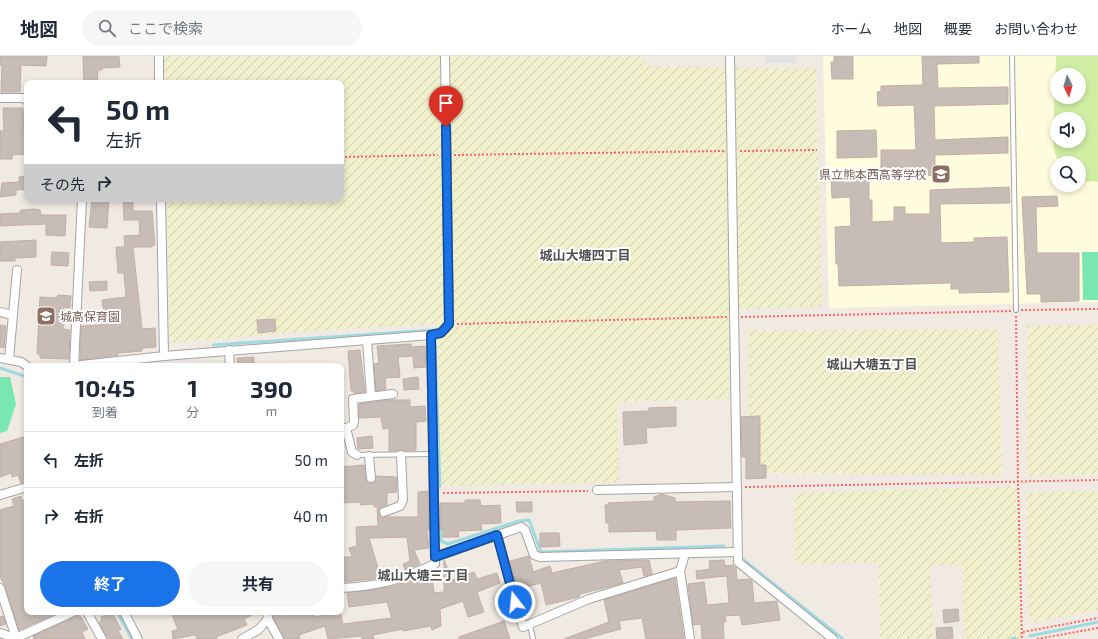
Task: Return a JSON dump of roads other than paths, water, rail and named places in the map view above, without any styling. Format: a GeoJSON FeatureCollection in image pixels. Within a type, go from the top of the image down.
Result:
{"type":"FeatureCollection","features":[{"type":"Feature","properties":{"kind":"street"},"geometry":{"type":"LineString","coordinates":[[159,56],[159,80]]}},
{"type":"Feature","properties":{"kind":"street"},"geometry":{"type":"LineString","coordinates":[[122,363],[164,356],[441,333],[449,324],[445,56]]}},
{"type":"Feature","properties":{"kind":"street"},"geometry":{"type":"LineString","coordinates":[[730,56],[738,562],[833,639]]}},
{"type":"Feature","properties":{"kind":"street"},"geometry":{"type":"LineString","coordinates":[[0,98],[24,98]]}},
{"type":"Feature","properties":{"kind":"street"},"geometry":{"type":"LineString","coordinates":[[73,363],[82,202]]}},
{"type":"Feature","properties":{"kind":"street"},"geometry":{"type":"LineString","coordinates":[[160,202],[164,356]]}},
{"type":"Feature","properties":{"kind":"street"},"geometry":{"type":"LineString","coordinates":[[10,359],[17,270]]}},
{"type":"Feature","properties":{"kind":"street"},"geometry":{"type":"LineString","coordinates":[[0,312],[13,315]]}},
{"type":"Feature","properties":{"kind":"street"},"geometry":{"type":"LineString","coordinates":[[344,588],[372,586],[406,578],[435,564],[431,335]]}},
{"type":"Feature","properties":{"kind":"street"},"geometry":{"type":"LineString","coordinates":[[367,340],[372,396]]}},
{"type":"Feature","properties":{"kind":"street"},"geometry":{"type":"LineString","coordinates":[[229,350],[230,363]]}},
{"type":"Feature","properties":{"kind":"street"},"geometry":{"type":"LineString","coordinates":[[0,358],[10,359],[24,365]]}},
{"type":"Feature","properties":{"kind":"street"},"geometry":{"type":"LineString","coordinates":[[357,455],[352,452],[344,428],[353,425],[354,422],[353,399],[394,394]]}},
{"type":"Feature","properties":{"kind":"street"},"geometry":{"type":"LineString","coordinates":[[384,512],[400,506],[403,500],[401,455]]}},
{"type":"Feature","properties":{"kind":"street"},"geometry":{"type":"LineString","coordinates":[[369,456],[371,478]]}},
{"type":"Feature","properties":{"kind":"street"},"geometry":{"type":"LineString","coordinates":[[597,490],[737,487]]}},
{"type":"Feature","properties":{"kind":"street"},"geometry":{"type":"LineString","coordinates":[[0,495],[24,488]]}},
{"type":"Feature","properties":{"kind":"street"},"geometry":{"type":"LineString","coordinates":[[435,557],[521,527],[525,530],[534,555],[540,557],[737,552]]}},
{"type":"Feature","properties":{"kind":"street"},"geometry":{"type":"LineString","coordinates":[[497,535],[523,627],[589,599],[680,571]]}},
{"type":"Feature","properties":{"kind":"street"},"geometry":{"type":"LineString","coordinates":[[685,554],[680,571],[690,639]]}},
{"type":"Feature","properties":{"kind":"street"},"geometry":{"type":"LineString","coordinates":[[0,588],[17,639]]}},
{"type":"Feature","properties":{"kind":"street"},"geometry":{"type":"LineString","coordinates":[[0,632],[17,639],[67,615]]}},
{"type":"Feature","properties":{"kind":"street"},"geometry":{"type":"LineString","coordinates":[[89,615],[102,639]]}},
{"type":"Feature","properties":{"kind":"street"},"geometry":{"type":"LineString","coordinates":[[126,615],[138,639]]}},
{"type":"Feature","properties":{"kind":"street"},"geometry":{"type":"LineString","coordinates":[[242,639],[258,630],[267,616],[279,639]]}},
{"type":"Feature","properties":{"kind":"lane"},"geometry":{"type":"LineString","coordinates":[[1012,56],[1016,310]]}},
{"type":"Feature","properties":{"kind":"lane"},"geometry":{"type":"LineString","coordinates":[[357,455],[433,454]]}},
{"type":"Feature","properties":{"kind":"lane"},"geometry":{"type":"LineString","coordinates":[[530,625],[533,639]]}},
{"type":"Feature","properties":{"kind":"waterway"},"geometry":{"type":"LineString","coordinates":[[213,345],[434,330]]}},
{"type":"Feature","properties":{"kind":"waterway"},"geometry":{"type":"LineString","coordinates":[[435,346],[440,486]]}},
{"type":"Feature","properties":{"kind":"waterway"},"geometry":{"type":"LineString","coordinates":[[0,368],[24,376]]}},
{"type":"Feature","properties":{"kind":"waterway"},"geometry":{"type":"LineString","coordinates":[[441,525],[441,541],[448,544],[519,521],[529,520],[541,552],[724,546]]}},
{"type":"Feature","properties":{"kind":"waterway"},"geometry":{"type":"LineString","coordinates":[[741,558],[843,639]]}},
{"type":"Feature","properties":{"kind":"waterway"},"geometry":{"type":"LineString","coordinates":[[119,615],[132,639]]}},
{"type":"Feature","properties":{"kind":"waterway"},"geometry":{"type":"LineString","coordinates":[[1030,636],[1098,622]]}},
{"type":"Feature","properties":{"kind":"place","name":"県立熊本西高等学校"},"geometry":{"type":"Point","coordinates":[941,174]}},
{"type":"Feature","properties":{"kind":"place","name":"城高保育園"},"geometry":{"type":"Point","coordinates":[46,316]}},
{"type":"Feature","properties":{"kind":"district","name":"城山大塘四丁目"},"geometry":{"type":"Point","coordinates":[585,255]}},
{"type":"Feature","properties":{"kind":"district","name":"城山大塘五丁目"},"geometry":{"type":"Point","coordinates":[872,364]}},
{"type":"Feature","properties":{"kind":"district","name":"城山大塘三丁目"},"geometry":{"type":"Point","coordinates":[423,575]}}]}
